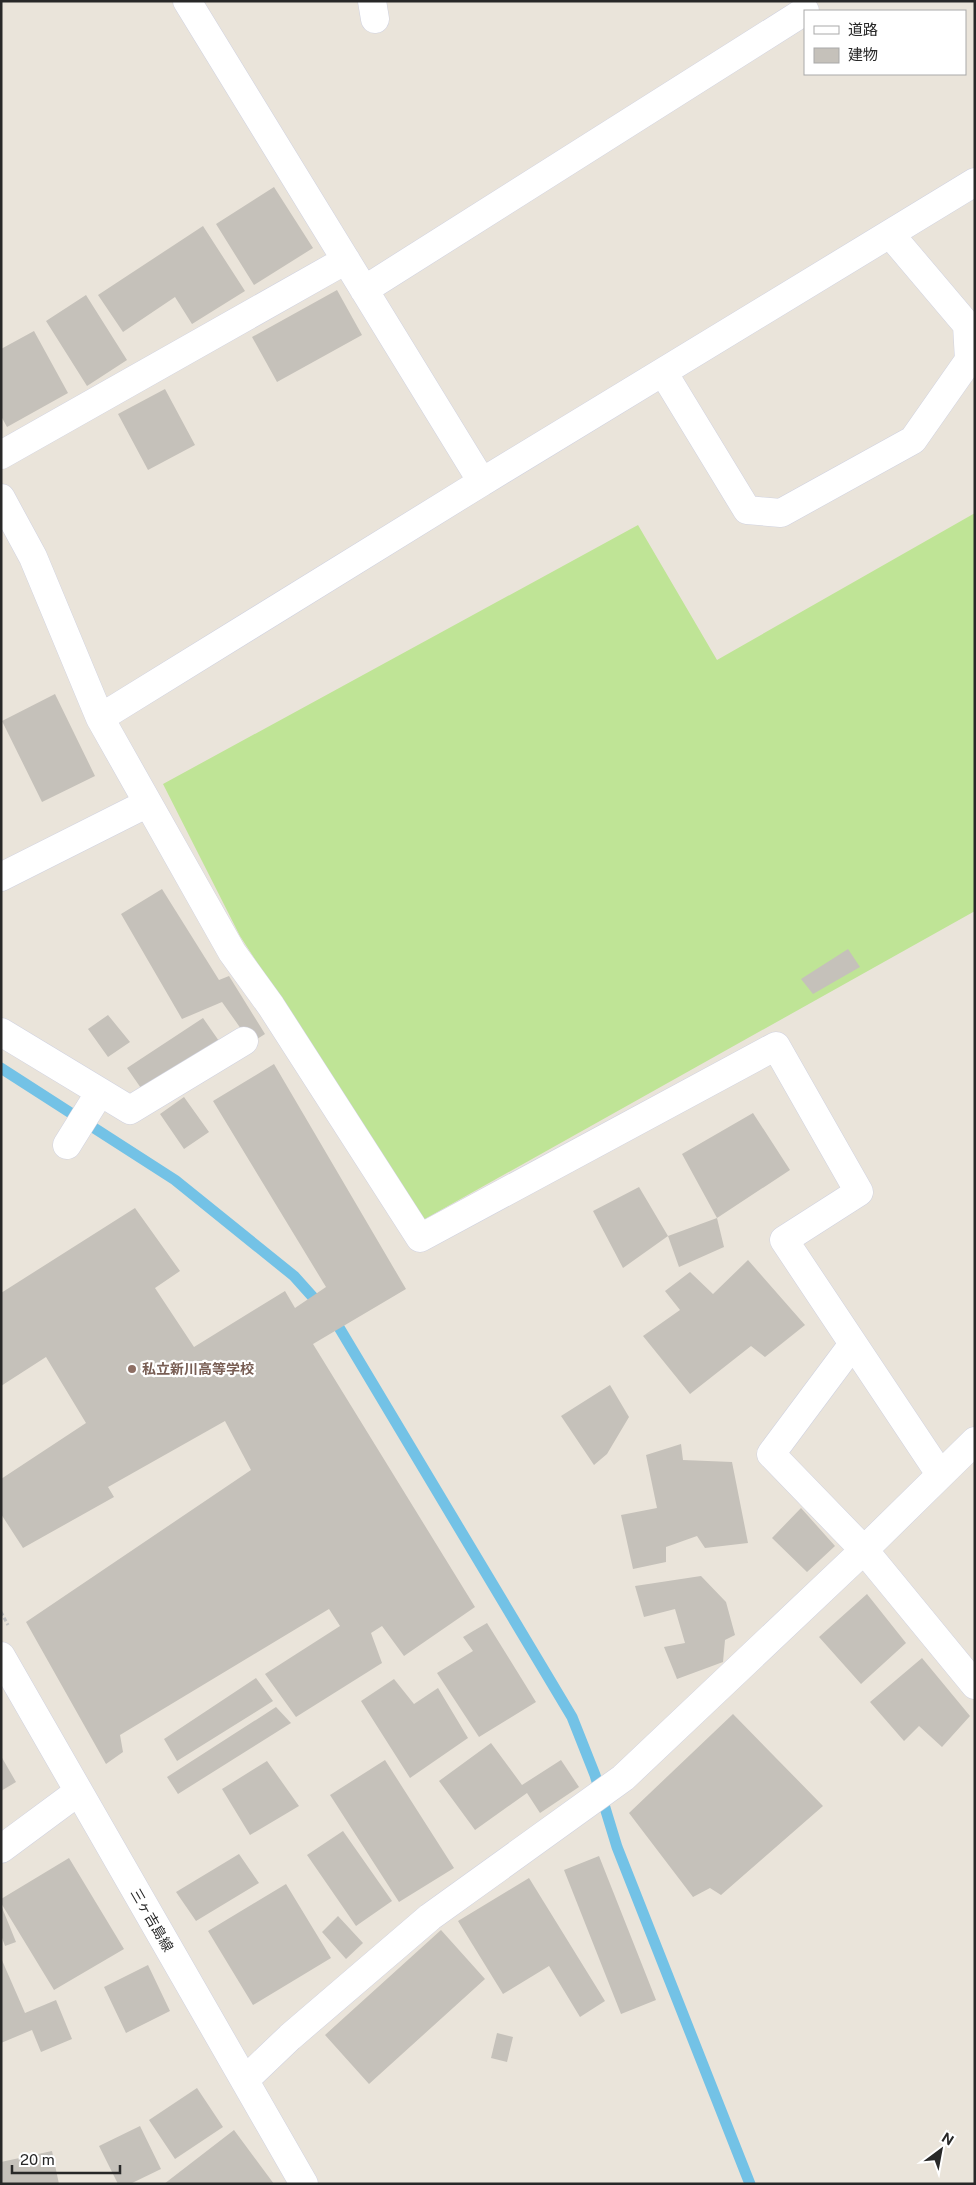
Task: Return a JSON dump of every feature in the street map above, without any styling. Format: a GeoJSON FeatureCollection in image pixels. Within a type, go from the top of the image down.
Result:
{"type":"FeatureCollection","features":[{"type":"Feature","properties":{"kind":"street"},"geometry":{"type":"LineString","coordinates":[[187,1],[482,482]]}},
{"type":"Feature","properties":{"kind":"street"},"geometry":{"type":"LineString","coordinates":[[807,10],[821,1]]}},
{"type":"Feature","properties":{"kind":"street"},"geometry":{"type":"LineString","coordinates":[[364,290],[804,12]]}},
{"type":"Feature","properties":{"kind":"street"},"geometry":{"type":"LineString","coordinates":[[100,718],[482,482],[975,182]]}},
{"type":"Feature","properties":{"kind":"street"},"geometry":{"type":"LineString","coordinates":[[663,372],[747,510],[781,513],[914,440],[969,360],[967,325],[890,234]]}},
{"type":"Feature","properties":{"kind":"street"},"geometry":{"type":"LineString","coordinates":[[1,455],[346,260]]}},
{"type":"Feature","properties":{"kind":"street"},"geometry":{"type":"LineString","coordinates":[[1,498],[33,557],[100,718],[232,952],[271,1006],[420,1238],[776,1046],[859,1192],[784,1240],[940,1474]]}},
{"type":"Feature","properties":{"kind":"street"},"geometry":{"type":"LineString","coordinates":[[1,877],[148,803]]}},
{"type":"Feature","properties":{"kind":"street"},"geometry":{"type":"LineString","coordinates":[[1,1032],[130,1110],[244,1041]]}},
{"type":"Feature","properties":{"kind":"street"},"geometry":{"type":"LineString","coordinates":[[67,1145],[100,1092]]}},
{"type":"Feature","properties":{"kind":"street"},"geometry":{"type":"LineString","coordinates":[[853,1344],[771,1454],[864,1550],[975,1685]]}},
{"type":"Feature","properties":{"kind":"street"},"geometry":{"type":"LineString","coordinates":[[244,2080],[290,2037],[430,1917],[623,1778],[864,1550],[975,1441]]}},
{"type":"Feature","properties":{"kind":"street","name":"三ヶ吉島線"},"geometry":{"type":"LineString","coordinates":[[1,1656],[304,2184]]}},
{"type":"Feature","properties":{"kind":"street"},"geometry":{"type":"LineString","coordinates":[[1,1849],[78,1792]]}},
{"type":"Feature","properties":{"kind":"green space"},"geometry":{"type":"Polygon","coordinates":[[[975,513],[975,911],[423,1220],[240,936],[163,784],[638,525],[717,660],[975,513]]]}},
{"type":"Feature","properties":{"kind":"building"},"geometry":{"type":"Polygon","coordinates":[[[274,187],[313,248],[254,285],[216,224],[274,187]]]}},
{"type":"Feature","properties":{"kind":"building"},"geometry":{"type":"Polygon","coordinates":[[[203,226],[245,291],[192,324],[175,297],[123,332],[98,295],[203,226]]]}},
{"type":"Feature","properties":{"kind":"building"},"geometry":{"type":"Polygon","coordinates":[[[337,290],[362,335],[277,382],[252,337],[337,290]]]}},
{"type":"Feature","properties":{"kind":"building"},"geometry":{"type":"Polygon","coordinates":[[[86,295],[127,360],[87,386],[46,321],[86,295]]]}},
{"type":"Feature","properties":{"kind":"building"},"geometry":{"type":"Polygon","coordinates":[[[34,331],[68,393],[7,427],[1,416],[1,349],[34,331]]]}},
{"type":"Feature","properties":{"kind":"building"},"geometry":{"type":"Polygon","coordinates":[[[165,389],[195,445],[148,470],[118,414],[165,389]]]}},
{"type":"Feature","properties":{"kind":"building"},"geometry":{"type":"Polygon","coordinates":[[[55,694],[95,776],[42,802],[2,721],[55,694]]]}},
{"type":"Feature","properties":{"kind":"building"},"geometry":{"type":"Polygon","coordinates":[[[162,889],[219,980],[229,976],[265,1034],[251,1043],[222,1002],[182,1019],[121,914],[162,889]]]}},
{"type":"Feature","properties":{"kind":"building"},"geometry":{"type":"Polygon","coordinates":[[[848,949],[860,967],[813,994],[801,979],[848,949]]]}},
{"type":"Feature","properties":{"kind":"building"},"geometry":{"type":"Polygon","coordinates":[[[108,1015],[130,1042],[108,1057],[88,1029],[108,1015]]]}},
{"type":"Feature","properties":{"kind":"building"},"geometry":{"type":"Polygon","coordinates":[[[203,1018],[219,1041],[143,1091],[127,1068],[203,1018]]]}},
{"type":"Feature","properties":{"kind":"building"},"geometry":{"type":"Polygon","coordinates":[[[274,1064],[406,1289],[313,1344],[475,1607],[404,1656],[382,1626],[371,1633],[382,1663],[296,1717],[265,1674],[340,1626],[329,1609],[120,1735],[123,1752],[106,1764],[26,1622],[251,1470],[225,1421],[108,1487],[114,1497],[23,1548],[1,1514],[1,1479],[86,1423],[46,1357],[1,1386],[1,1293],[135,1208],[180,1271],[155,1288],[194,1347],[285,1291],[295,1308],[326,1287],[213,1101],[274,1064]]]}},
{"type":"Feature","properties":{"kind":"building"},"geometry":{"type":"Polygon","coordinates":[[[184,1097],[209,1132],[184,1149],[160,1114],[184,1097]]]}},
{"type":"Feature","properties":{"kind":"building"},"geometry":{"type":"Polygon","coordinates":[[[753,1113],[790,1170],[717,1218],[682,1154],[753,1113]]]}},
{"type":"Feature","properties":{"kind":"building"},"geometry":{"type":"Polygon","coordinates":[[[639,1187],[668,1236],[623,1268],[593,1211],[639,1187]]]}},
{"type":"Feature","properties":{"kind":"building"},"geometry":{"type":"Polygon","coordinates":[[[717,1218],[724,1247],[679,1267],[668,1236],[717,1218]]]}},
{"type":"Feature","properties":{"kind":"building"},"geometry":{"type":"Polygon","coordinates":[[[748,1260],[805,1325],[765,1357],[751,1346],[690,1394],[643,1336],[680,1310],[665,1291],[690,1272],[713,1294],[748,1260]]]}},
{"type":"Feature","properties":{"kind":"building"},"geometry":{"type":"Polygon","coordinates":[[[610,1385],[629,1417],[607,1454],[594,1465],[561,1416],[610,1385]]]}},
{"type":"Feature","properties":{"kind":"building"},"geometry":{"type":"Polygon","coordinates":[[[681,1444],[683,1460],[732,1462],[748,1543],[705,1548],[697,1536],[666,1547],[666,1562],[633,1569],[621,1515],[657,1508],[646,1455],[681,1444]]]}},
{"type":"Feature","properties":{"kind":"building"},"geometry":{"type":"Polygon","coordinates":[[[801,1508],[835,1546],[807,1572],[772,1538],[801,1508]]]}},
{"type":"Feature","properties":{"kind":"building"},"geometry":{"type":"Polygon","coordinates":[[[701,1576],[726,1602],[735,1635],[725,1640],[723,1662],[677,1679],[664,1647],[685,1643],[675,1609],[644,1617],[635,1586],[701,1576]]]}},
{"type":"Feature","properties":{"kind":"building"},"geometry":{"type":"Polygon","coordinates":[[[867,1594],[906,1643],[861,1684],[819,1637],[867,1594]]]}},
{"type":"Feature","properties":{"kind":"building"},"geometry":{"type":"Polygon","coordinates":[[[487,1623],[536,1702],[479,1737],[437,1673],[473,1651],[463,1637],[487,1623]]]}},
{"type":"Feature","properties":{"kind":"building"},"geometry":{"type":"Polygon","coordinates":[[[922,1658],[970,1716],[942,1747],[919,1726],[904,1741],[870,1702],[922,1658]]]}},
{"type":"Feature","properties":{"kind":"building"},"geometry":{"type":"Polygon","coordinates":[[[256,1678],[273,1701],[177,1761],[164,1739],[256,1678]]]}},
{"type":"Feature","properties":{"kind":"building"},"geometry":{"type":"Polygon","coordinates":[[[394,1679],[414,1704],[438,1688],[468,1738],[410,1778],[361,1701],[394,1679]]]}},
{"type":"Feature","properties":{"kind":"building"},"geometry":{"type":"Polygon","coordinates":[[[276,1707],[291,1723],[178,1794],[167,1777],[276,1707]]]}},
{"type":"Feature","properties":{"kind":"building"},"geometry":{"type":"Polygon","coordinates":[[[733,1714],[823,1806],[721,1895],[710,1888],[693,1897],[629,1813],[733,1714]]]}},
{"type":"Feature","properties":{"kind":"building"},"geometry":{"type":"Polygon","coordinates":[[[491,1743],[522,1785],[561,1760],[579,1787],[540,1813],[527,1793],[475,1830],[439,1781],[491,1743]]]}},
{"type":"Feature","properties":{"kind":"building"},"geometry":{"type":"Polygon","coordinates":[[[1,1756],[16,1782],[1,1791],[1,1756]]]}},
{"type":"Feature","properties":{"kind":"building"},"geometry":{"type":"Polygon","coordinates":[[[385,1760],[454,1868],[399,1902],[330,1795],[385,1760]]]}},
{"type":"Feature","properties":{"kind":"building"},"geometry":{"type":"Polygon","coordinates":[[[267,1761],[299,1806],[250,1835],[222,1789],[267,1761]]]}},
{"type":"Feature","properties":{"kind":"building"},"geometry":{"type":"Polygon","coordinates":[[[343,1831],[392,1901],[356,1926],[307,1855],[343,1831]]]}},
{"type":"Feature","properties":{"kind":"building"},"geometry":{"type":"Polygon","coordinates":[[[239,1854],[259,1883],[196,1921],[176,1892],[239,1854]]]}},
{"type":"Feature","properties":{"kind":"building"},"geometry":{"type":"Polygon","coordinates":[[[599,1856],[656,2000],[621,2014],[564,1870],[599,1856]]]}},
{"type":"Feature","properties":{"kind":"building"},"geometry":{"type":"Polygon","coordinates":[[[69,1858],[124,1949],[54,1990],[1,1903],[1,1899],[69,1858]]]}},
{"type":"Feature","properties":{"kind":"building"},"geometry":{"type":"Polygon","coordinates":[[[529,1878],[605,2001],[580,2017],[549,1966],[503,1994],[458,1921],[529,1878]]]}},
{"type":"Feature","properties":{"kind":"building"},"geometry":{"type":"Polygon","coordinates":[[[286,1884],[331,1958],[253,2005],[208,1931],[286,1884]]]}},
{"type":"Feature","properties":{"kind":"building"},"geometry":{"type":"Polygon","coordinates":[[[1,1905],[16,1942],[5,1946],[1,1935],[1,1905]]]}},
{"type":"Feature","properties":{"kind":"building"},"geometry":{"type":"Polygon","coordinates":[[[338,1916],[363,1943],[346,1959],[322,1932],[338,1916]]]}},
{"type":"Feature","properties":{"kind":"building"},"geometry":{"type":"Polygon","coordinates":[[[441,1930],[485,1979],[369,2084],[325,2035],[441,1930]]]}},
{"type":"Feature","properties":{"kind":"building"},"geometry":{"type":"Polygon","coordinates":[[[1,1958],[25,2013],[56,2000],[72,2039],[41,2052],[32,2030],[1,2043],[1,1958]]]}},
{"type":"Feature","properties":{"kind":"building"},"geometry":{"type":"Polygon","coordinates":[[[148,1965],[170,2011],[126,2033],[104,1987],[148,1965]]]}},
{"type":"Feature","properties":{"kind":"building"},"geometry":{"type":"Polygon","coordinates":[[[497,2033],[513,2037],[507,2062],[491,2058],[497,2033]]]}},
{"type":"Feature","properties":{"kind":"building"},"geometry":{"type":"Polygon","coordinates":[[[197,2088],[223,2127],[175,2159],[149,2120],[197,2088]]]}},
{"type":"Feature","properties":{"kind":"building"},"geometry":{"type":"Polygon","coordinates":[[[140,2126],[161,2169],[130,2184],[118,2184],[99,2146],[140,2126]]]}},
{"type":"Feature","properties":{"kind":"building"},"geometry":{"type":"Polygon","coordinates":[[[234,2130],[274,2184],[164,2184],[234,2130]]]}},
{"type":"Feature","properties":{"kind":"building"},"geometry":{"type":"Polygon","coordinates":[[[52,2151],[59,2184],[1,2184],[1,2162],[52,2151]]]}},
{"type":"Feature","properties":{"kind":"waterway"},"geometry":{"type":"LineString","coordinates":[[1,1068],[175,1180],[294,1276],[337,1324],[572,1717],[595,1775],[617,1847],[750,2184]]}},
{"type":"Feature","properties":{"kind":"place","name":"私立新川高等学校"},"geometry":{"type":"Point","coordinates":[132,1369]}}]}
